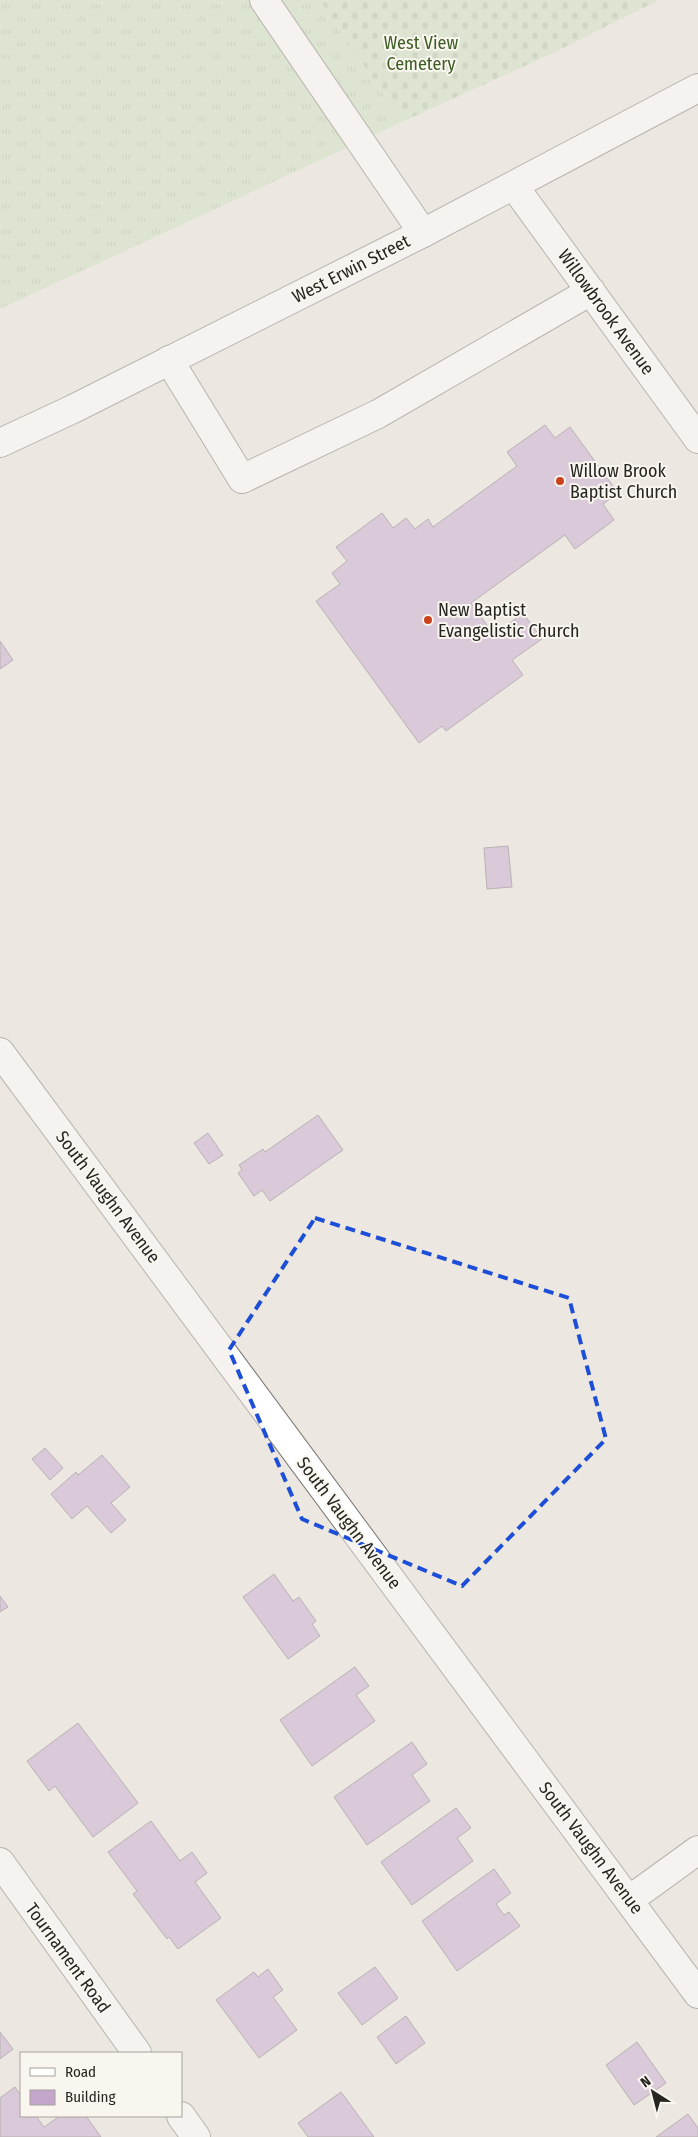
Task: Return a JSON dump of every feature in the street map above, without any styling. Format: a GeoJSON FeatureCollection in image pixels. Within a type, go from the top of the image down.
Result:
{"type":"FeatureCollection","features":[{"type":"Feature","properties":{"kind":"street"},"geometry":{"type":"LineString","coordinates":[[264,0],[423,233]]}},
{"type":"Feature","properties":{"kind":"street","name":"West Erwin Street"},"geometry":{"type":"LineString","coordinates":[[0,443],[423,233],[698,88]]}},
{"type":"Feature","properties":{"kind":"street","name":"Willowbrook Avenue"},"geometry":{"type":"LineString","coordinates":[[514,186],[698,439]]}},
{"type":"Feature","properties":{"kind":"street"},"geometry":{"type":"LineString","coordinates":[[169,360],[242,479],[378,414],[591,291]]}},
{"type":"Feature","properties":{"kind":"street","name":"South Vaughn Avenue"},"geometry":{"type":"LineString","coordinates":[[0,1052],[698,1994]]}},
{"type":"Feature","properties":{"kind":"street"},"geometry":{"type":"LineString","coordinates":[[629,1900],[698,1850]]}},
{"type":"Feature","properties":{"kind":"street","name":"Tournament Road"},"geometry":{"type":"LineString","coordinates":[[0,1862],[135,2052]]}},
{"type":"Feature","properties":{"kind":"street"},"geometry":{"type":"LineString","coordinates":[[182,2117],[196,2137]]}},
{"type":"Feature","properties":{"kind":"highlighted area"},"geometry":{"type":"Polygon","coordinates":[[[315,1218],[569,1298],[606,1439],[462,1586],[302,1519],[229,1350],[315,1218]]]}},
{"type":"Feature","properties":{"kind":"green space"},"geometry":{"type":"Polygon","coordinates":[[[0,0],[320,0],[402,122],[0,309],[0,0]]]}},
{"type":"Feature","properties":{"kind":"green space","name":"West View Cemetery"},"geometry":{"type":"Polygon","coordinates":[[[320,0],[659,0],[559,50],[402,122],[320,0]]]}},
{"type":"Feature","properties":{"kind":"building"},"geometry":{"type":"Polygon","coordinates":[[[545,425],[555,438],[570,427],[618,493],[603,504],[614,520],[575,549],[565,535],[471,603],[494,635],[523,613],[542,639],[512,660],[523,675],[446,731],[442,726],[419,743],[316,601],[340,584],[332,573],[347,561],[336,547],[382,513],[393,528],[406,518],[415,529],[428,519],[433,527],[517,466],[507,452],[545,425]]]}},
{"type":"Feature","properties":{"kind":"building"},"geometry":{"type":"Polygon","coordinates":[[[0,641],[13,660],[0,669],[0,641]]]}},
{"type":"Feature","properties":{"kind":"building"},"geometry":{"type":"Polygon","coordinates":[[[508,846],[512,887],[487,889],[484,848],[508,846]]]}},
{"type":"Feature","properties":{"kind":"building"},"geometry":{"type":"Polygon","coordinates":[[[318,1115],[343,1150],[270,1201],[262,1190],[254,1196],[238,1173],[242,1170],[239,1165],[263,1149],[265,1152],[318,1115]]]}},
{"type":"Feature","properties":{"kind":"building"},"geometry":{"type":"Polygon","coordinates":[[[208,1133],[223,1155],[209,1164],[194,1143],[208,1133]]]}},
{"type":"Feature","properties":{"kind":"building"},"geometry":{"type":"Polygon","coordinates":[[[45,1448],[63,1468],[50,1480],[32,1459],[45,1448]]]}},
{"type":"Feature","properties":{"kind":"building"},"geometry":{"type":"Polygon","coordinates":[[[102,1455],[130,1487],[111,1503],[126,1520],[111,1533],[87,1506],[72,1519],[51,1494],[76,1472],[78,1475],[102,1455]]]}},
{"type":"Feature","properties":{"kind":"building"},"geometry":{"type":"Polygon","coordinates":[[[274,1574],[293,1601],[299,1597],[316,1621],[312,1624],[320,1636],[288,1659],[243,1597],[274,1574]]]}},
{"type":"Feature","properties":{"kind":"building"},"geometry":{"type":"Polygon","coordinates":[[[0,1596],[8,1607],[0,1612],[0,1596]]]}},
{"type":"Feature","properties":{"kind":"building"},"geometry":{"type":"Polygon","coordinates":[[[355,1667],[369,1686],[356,1695],[375,1721],[312,1766],[280,1720],[355,1667]]]}},
{"type":"Feature","properties":{"kind":"building"},"geometry":{"type":"Polygon","coordinates":[[[78,1723],[138,1803],[93,1837],[55,1786],[49,1791],[27,1761],[78,1723]]]}},
{"type":"Feature","properties":{"kind":"building"},"geometry":{"type":"Polygon","coordinates":[[[412,1742],[427,1764],[412,1775],[430,1801],[367,1845],[334,1797],[412,1742]]]}},
{"type":"Feature","properties":{"kind":"building"},"geometry":{"type":"Polygon","coordinates":[[[456,1808],[471,1828],[457,1838],[473,1861],[412,1905],[381,1862],[456,1808]]]}},
{"type":"Feature","properties":{"kind":"building"},"geometry":{"type":"Polygon","coordinates":[[[151,1821],[180,1861],[192,1852],[207,1873],[195,1882],[221,1918],[178,1949],[169,1937],[167,1939],[133,1894],[137,1891],[108,1852],[151,1821]]]}},
{"type":"Feature","properties":{"kind":"building"},"geometry":{"type":"Polygon","coordinates":[[[494,1869],[511,1893],[496,1904],[504,1915],[509,1912],[520,1926],[457,1971],[422,1921],[494,1869]]]}},
{"type":"Feature","properties":{"kind":"building"},"geometry":{"type":"Polygon","coordinates":[[[375,1967],[398,1998],[362,2025],[338,1993],[375,1967]]]}},
{"type":"Feature","properties":{"kind":"building"},"geometry":{"type":"Polygon","coordinates":[[[268,1969],[283,1990],[273,1997],[297,2030],[259,2058],[216,2000],[254,1972],[258,1977],[268,1969]]]}},
{"type":"Feature","properties":{"kind":"building"},"geometry":{"type":"Polygon","coordinates":[[[406,2016],[425,2043],[396,2064],[377,2037],[406,2016]]]}},
{"type":"Feature","properties":{"kind":"building"},"geometry":{"type":"Polygon","coordinates":[[[0,2032],[13,2049],[0,2059],[0,2032]]]}},
{"type":"Feature","properties":{"kind":"building"},"geometry":{"type":"Polygon","coordinates":[[[637,2042],[666,2083],[634,2105],[606,2065],[637,2042]]]}},
{"type":"Feature","properties":{"kind":"building"},"geometry":{"type":"Polygon","coordinates":[[[15,2087],[20,2094],[20,2117],[37,2117],[44,2127],[59,2117],[87,2117],[101,2137],[0,2137],[0,2098],[15,2087]]]}},
{"type":"Feature","properties":{"kind":"building"},"geometry":{"type":"Polygon","coordinates":[[[341,2092],[374,2137],[308,2137],[298,2123],[341,2092]]]}},
{"type":"Feature","properties":{"kind":"building"},"geometry":{"type":"Polygon","coordinates":[[[688,2114],[698,2128],[698,2137],[656,2137],[688,2114]]]}},
{"type":"Feature","properties":{"kind":"place","name":"Willow Brook Baptist Church"},"geometry":{"type":"Point","coordinates":[560,481]}},
{"type":"Feature","properties":{"kind":"place","name":"New Baptist Evangelistic Church"},"geometry":{"type":"Point","coordinates":[428,620]}}]}
